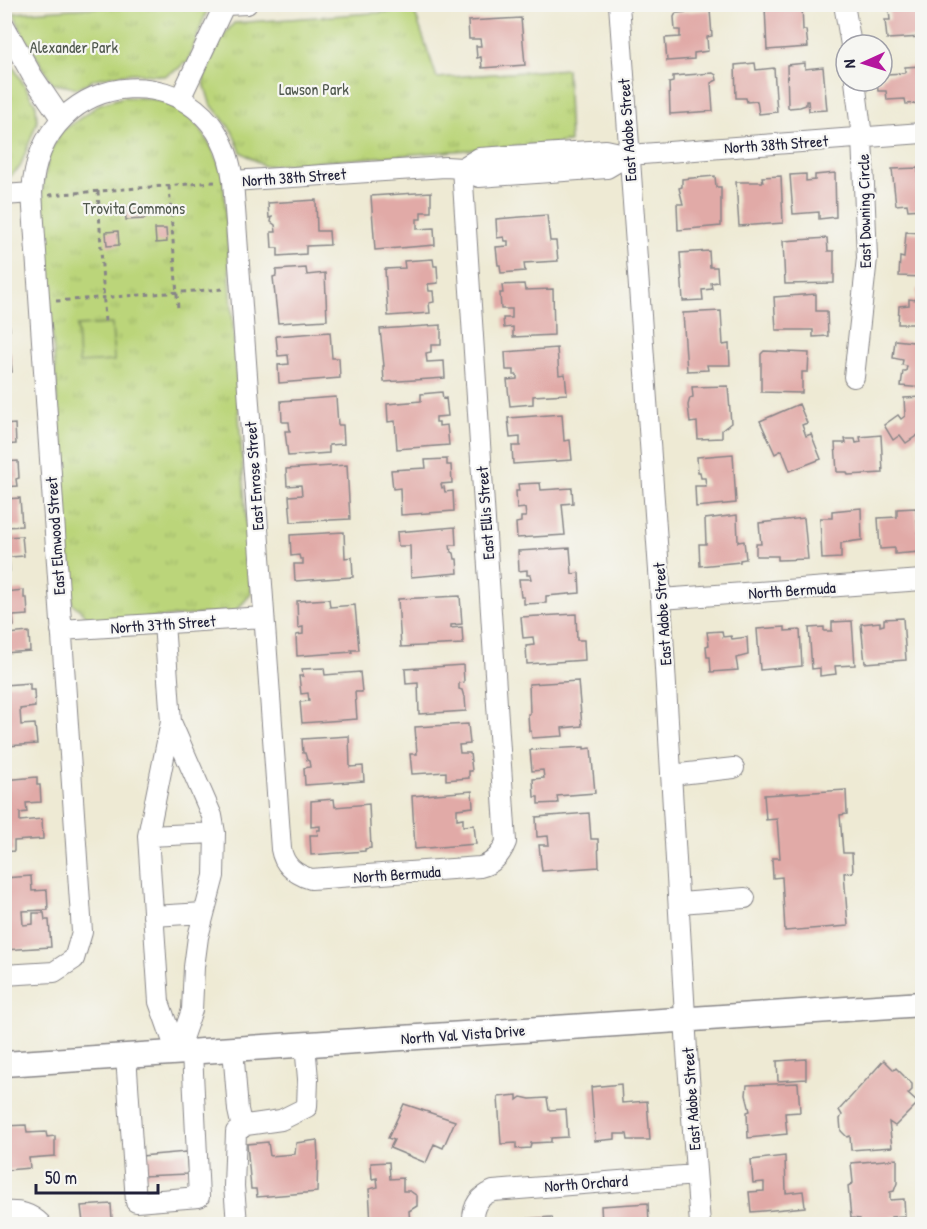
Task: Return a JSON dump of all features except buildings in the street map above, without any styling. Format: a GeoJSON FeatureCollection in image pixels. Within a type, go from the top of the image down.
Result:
{"type":"FeatureCollection","features":[{"type":"Feature","properties":{"kind":"main road","name":"North Val Vista Drive"},"geometry":{"type":"LineString","coordinates":[[4,1064],[922,1004]]}},
{"type":"Feature","properties":{"kind":"street"},"geometry":{"type":"LineString","coordinates":[[180,99],[225,5],[247,4]]}},
{"type":"Feature","properties":{"kind":"street","name":"East Adobe Street"},"geometry":{"type":"LineString","coordinates":[[619,4],[661,599],[700,1224]]}},
{"type":"Feature","properties":{"kind":"street"},"geometry":{"type":"LineString","coordinates":[[844,4],[849,33]]}},
{"type":"Feature","properties":{"kind":"street"},"geometry":{"type":"LineString","coordinates":[[5,27],[33,77],[61,118]]}},
{"type":"Feature","properties":{"kind":"street","name":"East Enrose Street"},"geometry":{"type":"LineString","coordinates":[[129,88],[156,90],[192,106],[221,138],[231,166],[281,849],[293,871]]}},
{"type":"Feature","properties":{"kind":"street","name":"East Elmwood Street"},"geometry":{"type":"LineString","coordinates":[[4,975],[54,972],[74,959],[82,932],[32,178],[40,150],[61,118],[86,100],[101,93],[129,88]]}},
{"type":"Feature","properties":{"kind":"street","name":"East Downing Circle"},"geometry":{"type":"LineString","coordinates":[[854,377],[867,258],[862,137],[856,93]]}},
{"type":"Feature","properties":{"kind":"street","name":"North 38th Street"},"geometry":{"type":"LineString","coordinates":[[233,181],[445,167],[462,168],[479,177],[606,150],[629,155],[922,133]]}},
{"type":"Feature","properties":{"kind":"street","name":"East Ellis Street"},"geometry":{"type":"LineString","coordinates":[[462,168],[507,834],[499,856]]}},
{"type":"Feature","properties":{"kind":"street"},"geometry":{"type":"LineString","coordinates":[[4,195],[32,195]]}},
{"type":"Feature","properties":{"kind":"street","name":"North Bermuda"},"geometry":{"type":"LineString","coordinates":[[661,599],[922,580]]}},
{"type":"Feature","properties":{"kind":"street","name":"North 37th Street"},"geometry":{"type":"LineString","coordinates":[[61,630],[264,617]]}},
{"type":"Feature","properties":{"kind":"street"},"geometry":{"type":"LineString","coordinates":[[164,624],[171,722],[148,836],[159,1002],[184,1053]]}},
{"type":"Feature","properties":{"kind":"street"},"geometry":{"type":"LineString","coordinates":[[126,1056],[136,1202],[199,1197],[184,1053],[192,1010],[194,967],[204,913],[214,876],[215,833],[212,816],[171,722]]}},
{"type":"Feature","properties":{"kind":"street"},"geometry":{"type":"LineString","coordinates":[[671,775],[734,768]]}},
{"type":"Feature","properties":{"kind":"street"},"geometry":{"type":"LineString","coordinates":[[148,836],[215,833]]}},
{"type":"Feature","properties":{"kind":"street","name":"North Bermuda"},"geometry":{"type":"LineString","coordinates":[[293,871],[305,877],[318,879],[434,871],[480,867],[493,862],[499,856]]}},
{"type":"Feature","properties":{"kind":"street"},"geometry":{"type":"LineString","coordinates":[[680,903],[745,898]]}},
{"type":"Feature","properties":{"kind":"street"},"geometry":{"type":"LineString","coordinates":[[153,916],[204,913]]}},
{"type":"Feature","properties":{"kind":"street"},"geometry":{"type":"LineString","coordinates":[[237,1224],[234,1186],[236,1132],[246,1125],[281,1120],[307,1107],[308,1080],[305,1044]]}},
{"type":"Feature","properties":{"kind":"street"},"geometry":{"type":"LineString","coordinates":[[233,1049],[238,1110],[242,1128]]}},
{"type":"Feature","properties":{"kind":"street","name":"North Orchard"},"geometry":{"type":"LineString","coordinates":[[473,1224],[474,1208],[478,1200],[485,1194],[501,1190],[696,1175]]}},
{"type":"Feature","properties":{"kind":"street"},"geometry":{"type":"LineString","coordinates":[[4,1212],[21,1212],[38,1221]]}},
{"type":"Feature","properties":{"kind":"path"},"geometry":{"type":"LineString","coordinates":[[32,195],[233,181]]}},
{"type":"Feature","properties":{"kind":"path"},"geometry":{"type":"LineString","coordinates":[[169,186],[178,309]]}},
{"type":"Feature","properties":{"kind":"path"},"geometry":{"type":"LineString","coordinates":[[98,191],[105,323]]}},
{"type":"Feature","properties":{"kind":"path"},"geometry":{"type":"LineString","coordinates":[[39,302],[241,288]]}},
{"type":"Feature","properties":{"kind":"green space","name":"Alexander Park"},"geometry":{"type":"Polygon","coordinates":[[[131,5],[209,5],[187,64],[184,63],[164,76],[133,73],[117,75],[95,79],[78,88],[53,84],[21,31],[14,13],[131,5]]]}},
{"type":"Feature","properties":{"kind":"green space","name":"Lawson Park"},"geometry":{"type":"Polygon","coordinates":[[[414,10],[437,78],[567,69],[570,142],[264,166],[241,152],[232,131],[210,103],[204,78],[220,40],[234,23],[414,10]]]}},
{"type":"Feature","properties":{"kind":"green space"},"geometry":{"type":"Polygon","coordinates":[[[4,51],[36,105],[37,122],[20,167],[5,181],[4,51]]]}},
{"type":"Feature","properties":{"kind":"green space","name":"Trovita Commons"},"geometry":{"type":"Polygon","coordinates":[[[123,97],[157,100],[183,113],[193,121],[208,140],[223,175],[251,594],[235,612],[93,622],[72,603],[42,191],[49,154],[61,132],[100,104],[123,97]]]}},
{"type":"Feature","properties":{"kind":"green space"},"geometry":{"type":"Polygon","coordinates":[[[112,324],[114,361],[79,363],[77,326],[112,324]]]}}]}
